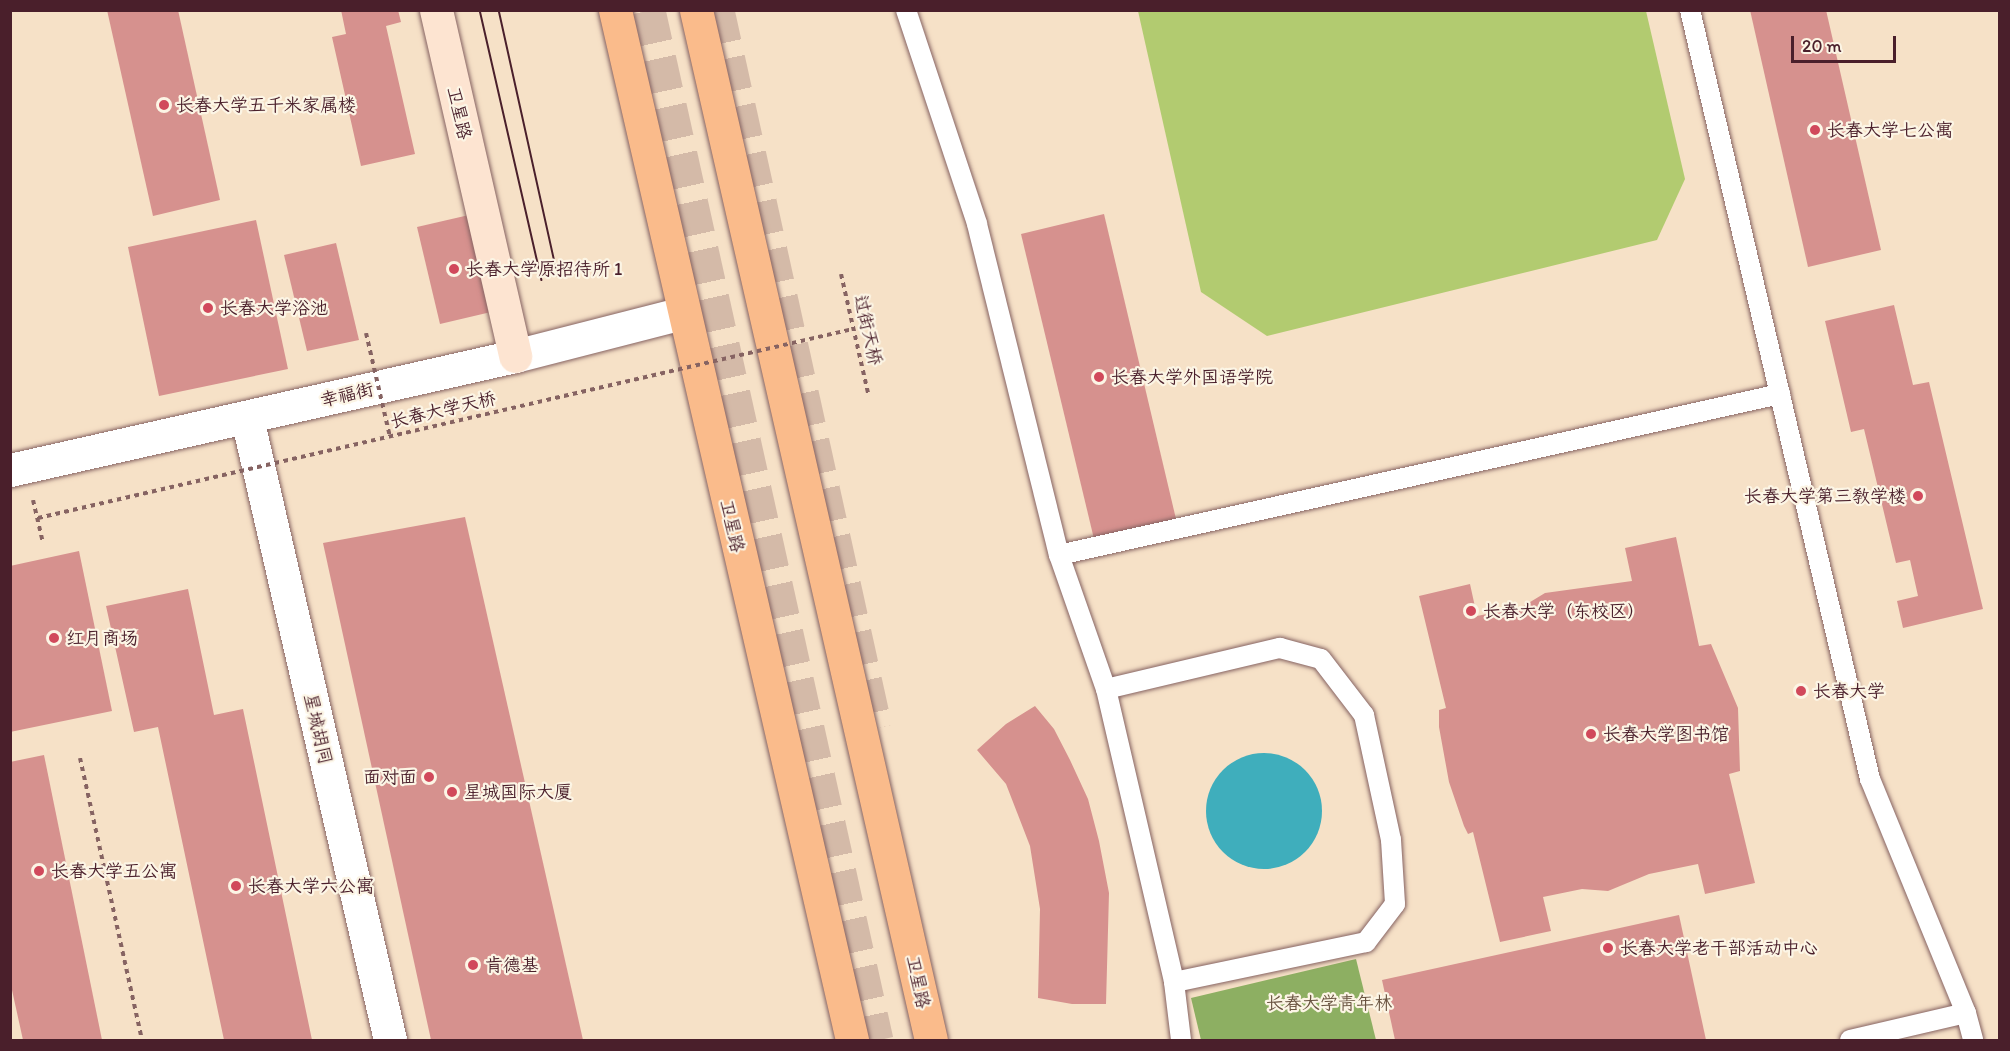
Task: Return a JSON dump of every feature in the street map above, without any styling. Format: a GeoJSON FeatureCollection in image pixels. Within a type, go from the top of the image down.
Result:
{"type":"FeatureCollection","features":[{"type":"Feature","properties":{"kind":"main road","name":"卫星路"},"geometry":{"type":"LineString","coordinates":[[436,10],[514,356]]}},
{"type":"Feature","properties":{"kind":"main road","name":"卫星路"},"geometry":{"type":"LineString","coordinates":[[615,10],[852,1041]]}},
{"type":"Feature","properties":{"kind":"main road","name":"卫星路"},"geometry":{"type":"LineString","coordinates":[[696,10],[931,1041]]}},
{"type":"Feature","properties":{"kind":"street","name":"幸福街"},"geometry":{"type":"LineString","coordinates":[[18,468],[514,356],[683,313]]}},
{"type":"Feature","properties":{"kind":"street","name":"星城胡同"},"geometry":{"type":"LineString","coordinates":[[247,418],[390,1041]]}},
{"type":"Feature","properties":{"kind":"lane"},"geometry":{"type":"LineString","coordinates":[[906,10],[977,224],[1059,555],[1106,689],[1174,982],[1181,1041]]}},
{"type":"Feature","properties":{"kind":"lane"},"geometry":{"type":"LineString","coordinates":[[1690,10],[1870,779],[1966,1013],[1973,1041]]}},
{"type":"Feature","properties":{"kind":"lane"},"geometry":{"type":"LineString","coordinates":[[1059,555],[1780,394]]}},
{"type":"Feature","properties":{"kind":"lane"},"geometry":{"type":"LineString","coordinates":[[1106,689],[1280,648],[1321,659],[1364,715],[1391,840],[1395,904],[1366,942],[1174,982]]}},
{"type":"Feature","properties":{"kind":"lane"},"geometry":{"type":"LineString","coordinates":[[1850,1041],[1966,1013]]}},
{"type":"Feature","properties":{"kind":"path","name":"过街天桥"},"geometry":{"type":"LineString","coordinates":[[841,274],[868,393]]}},
{"type":"Feature","properties":{"kind":"path","name":"长春大学天桥"},"geometry":{"type":"LineString","coordinates":[[38,518],[854,329]]}},
{"type":"Feature","properties":{"kind":"path"},"geometry":{"type":"LineString","coordinates":[[366,333],[390,436]]}},
{"type":"Feature","properties":{"kind":"path"},"geometry":{"type":"LineString","coordinates":[[18,468],[38,518],[43,543]]}},
{"type":"Feature","properties":{"kind":"path"},"geometry":{"type":"LineString","coordinates":[[80,758],[142,1041]]}},
{"type":"Feature","properties":{"kind":"green space"},"geometry":{"type":"Polygon","coordinates":[[[1138,11],[1646,11],[1685,179],[1657,240],[1267,336],[1201,292],[1138,11]]]}},
{"type":"Feature","properties":{"kind":"green space","name":"长春大学青年林"},"geometry":{"type":"Polygon","coordinates":[[[1356,959],[1376,1040],[1201,1040],[1191,998],[1356,959]]]}},
{"type":"Feature","properties":{"kind":"water"},"geometry":{"type":"Polygon","coordinates":[[[1264,753],[1286,758],[1305,770],[1317,789],[1322,811],[1317,833],[1305,852],[1286,864],[1264,869],[1242,864],[1223,852],[1211,833],[1206,811],[1211,789],[1223,770],[1242,758],[1264,753]]]}},
{"type":"Feature","properties":{"kind":"building","name":"长春大学五千米家属楼"},"geometry":{"type":"Polygon","coordinates":[[[107,10],[178,10],[220,200],[153,216],[107,10]]]}},
{"type":"Feature","properties":{"kind":"building"},"geometry":{"type":"Polygon","coordinates":[[[341,10],[398,10],[401,22],[386,26],[415,154],[361,166],[332,37],[346,34],[341,10]]]}},
{"type":"Feature","properties":{"kind":"building","name":"长春大学七公寓"},"geometry":{"type":"Polygon","coordinates":[[[1750,10],[1826,10],[1881,250],[1808,267],[1750,10]]]}},
{"type":"Feature","properties":{"kind":"building","name":"长春大学外国语学院"},"geometry":{"type":"Polygon","coordinates":[[[1104,214],[1176,519],[1094,539],[1021,234],[1104,214]]]}},
{"type":"Feature","properties":{"kind":"building","name":"长春大学原招待所 1"},"geometry":{"type":"Polygon","coordinates":[[[469,215],[491,312],[440,324],[417,227],[469,215]]]}},
{"type":"Feature","properties":{"kind":"building","name":"长春大学浴池"},"geometry":{"type":"Polygon","coordinates":[[[256,220],[288,369],[159,396],[128,247],[256,220]]]}},
{"type":"Feature","properties":{"kind":"building"},"geometry":{"type":"Polygon","coordinates":[[[336,243],[359,340],[307,351],[284,255],[336,243]]]}},
{"type":"Feature","properties":{"kind":"building","name":"长春大学第三教学楼"},"geometry":{"type":"Polygon","coordinates":[[[1894,305],[1913,385],[1929,382],[1983,609],[1903,628],[1897,601],[1918,596],[1910,560],[1896,563],[1864,429],[1851,432],[1825,321],[1894,305]]]}},
{"type":"Feature","properties":{"kind":"building","name":"星城国际大厦"},"geometry":{"type":"Polygon","coordinates":[[[465,517],[583,1040],[431,1040],[323,543],[465,517]]]}},
{"type":"Feature","properties":{"kind":"building","name":"长春大学图书馆"},"geometry":{"type":"Polygon","coordinates":[[[1676,537],[1699,646],[1711,644],[1738,708],[1740,771],[1729,774],[1755,883],[1705,894],[1698,864],[1649,874],[1608,891],[1582,889],[1543,897],[1551,931],[1500,942],[1473,832],[1468,834],[1464,826],[1449,782],[1439,727],[1439,710],[1446,708],[1419,596],[1470,584],[1477,616],[1522,607],[1545,593],[1632,581],[1625,548],[1676,537]]]}},
{"type":"Feature","properties":{"kind":"building","name":"红月商场"},"geometry":{"type":"Polygon","coordinates":[[[79,551],[112,711],[10,732],[10,566],[79,551]]]}},
{"type":"Feature","properties":{"kind":"building","name":"长春大学六公寓"},"geometry":{"type":"Polygon","coordinates":[[[188,589],[214,715],[243,709],[312,1040],[224,1040],[158,727],[134,732],[106,606],[188,589]]]}},
{"type":"Feature","properties":{"kind":"building"},"geometry":{"type":"Polygon","coordinates":[[[1035,706],[1054,729],[1070,760],[1088,799],[1099,841],[1109,893],[1106,1004],[1072,1004],[1038,998],[1040,909],[1030,846],[1006,784],[977,750],[1006,724],[1035,706]]]}},
{"type":"Feature","properties":{"kind":"building","name":"长春大学五公寓"},"geometry":{"type":"Polygon","coordinates":[[[44,755],[102,1040],[23,1040],[10,981],[10,762],[44,755]]]}},
{"type":"Feature","properties":{"kind":"building","name":"长春大学老干部活动中心"},"geometry":{"type":"Polygon","coordinates":[[[1679,915],[1706,1040],[1395,1040],[1382,980],[1679,915]]]}},
{"type":"Feature","properties":{"kind":"tunnel"},"geometry":{"type":"LineString","coordinates":[[649,10],[877,1040]]}},
{"type":"Feature","properties":{"kind":"tunnel"},"geometry":{"type":"LineString","coordinates":[[718,10],[876,728]]}},
{"type":"Feature","properties":{"kind":"tram line"},"geometry":{"type":"LineString","coordinates":[[480,10],[542,280]]}},
{"type":"Feature","properties":{"kind":"tram line"},"geometry":{"type":"LineString","coordinates":[[499,10],[558,276]]}},
{"type":"Feature","properties":{"kind":"place","name":"长春大学五千米家属楼"},"geometry":{"type":"Point","coordinates":[164,105]}},
{"type":"Feature","properties":{"kind":"place","name":"长春大学七公寓"},"geometry":{"type":"Point","coordinates":[1815,130]}},
{"type":"Feature","properties":{"kind":"place","name":"长春大学原招待所 1"},"geometry":{"type":"Point","coordinates":[454,269]}},
{"type":"Feature","properties":{"kind":"place","name":"长春大学浴池"},"geometry":{"type":"Point","coordinates":[208,308]}},
{"type":"Feature","properties":{"kind":"place","name":"长春大学外国语学院"},"geometry":{"type":"Point","coordinates":[1099,377]}},
{"type":"Feature","properties":{"kind":"place","name":"长春大学第三教学楼"},"geometry":{"type":"Point","coordinates":[1918,496]}},
{"type":"Feature","properties":{"kind":"place","name":"长春大学（东校区）"},"geometry":{"type":"Point","coordinates":[1471,611]}},
{"type":"Feature","properties":{"kind":"place","name":"红月商场"},"geometry":{"type":"Point","coordinates":[54,638]}},
{"type":"Feature","properties":{"kind":"place","name":"长春大学"},"geometry":{"type":"Point","coordinates":[1801,691]}},
{"type":"Feature","properties":{"kind":"place","name":"长春大学图书馆"},"geometry":{"type":"Point","coordinates":[1591,734]}},
{"type":"Feature","properties":{"kind":"place","name":"面对面"},"geometry":{"type":"Point","coordinates":[429,777]}},
{"type":"Feature","properties":{"kind":"place","name":"星城国际大厦"},"geometry":{"type":"Point","coordinates":[452,792]}},
{"type":"Feature","properties":{"kind":"place","name":"长春大学五公寓"},"geometry":{"type":"Point","coordinates":[39,871]}},
{"type":"Feature","properties":{"kind":"place","name":"长春大学六公寓"},"geometry":{"type":"Point","coordinates":[236,886]}},
{"type":"Feature","properties":{"kind":"place","name":"长春大学老干部活动中心"},"geometry":{"type":"Point","coordinates":[1608,948]}},
{"type":"Feature","properties":{"kind":"place","name":"肯德基"},"geometry":{"type":"Point","coordinates":[473,965]}}]}
